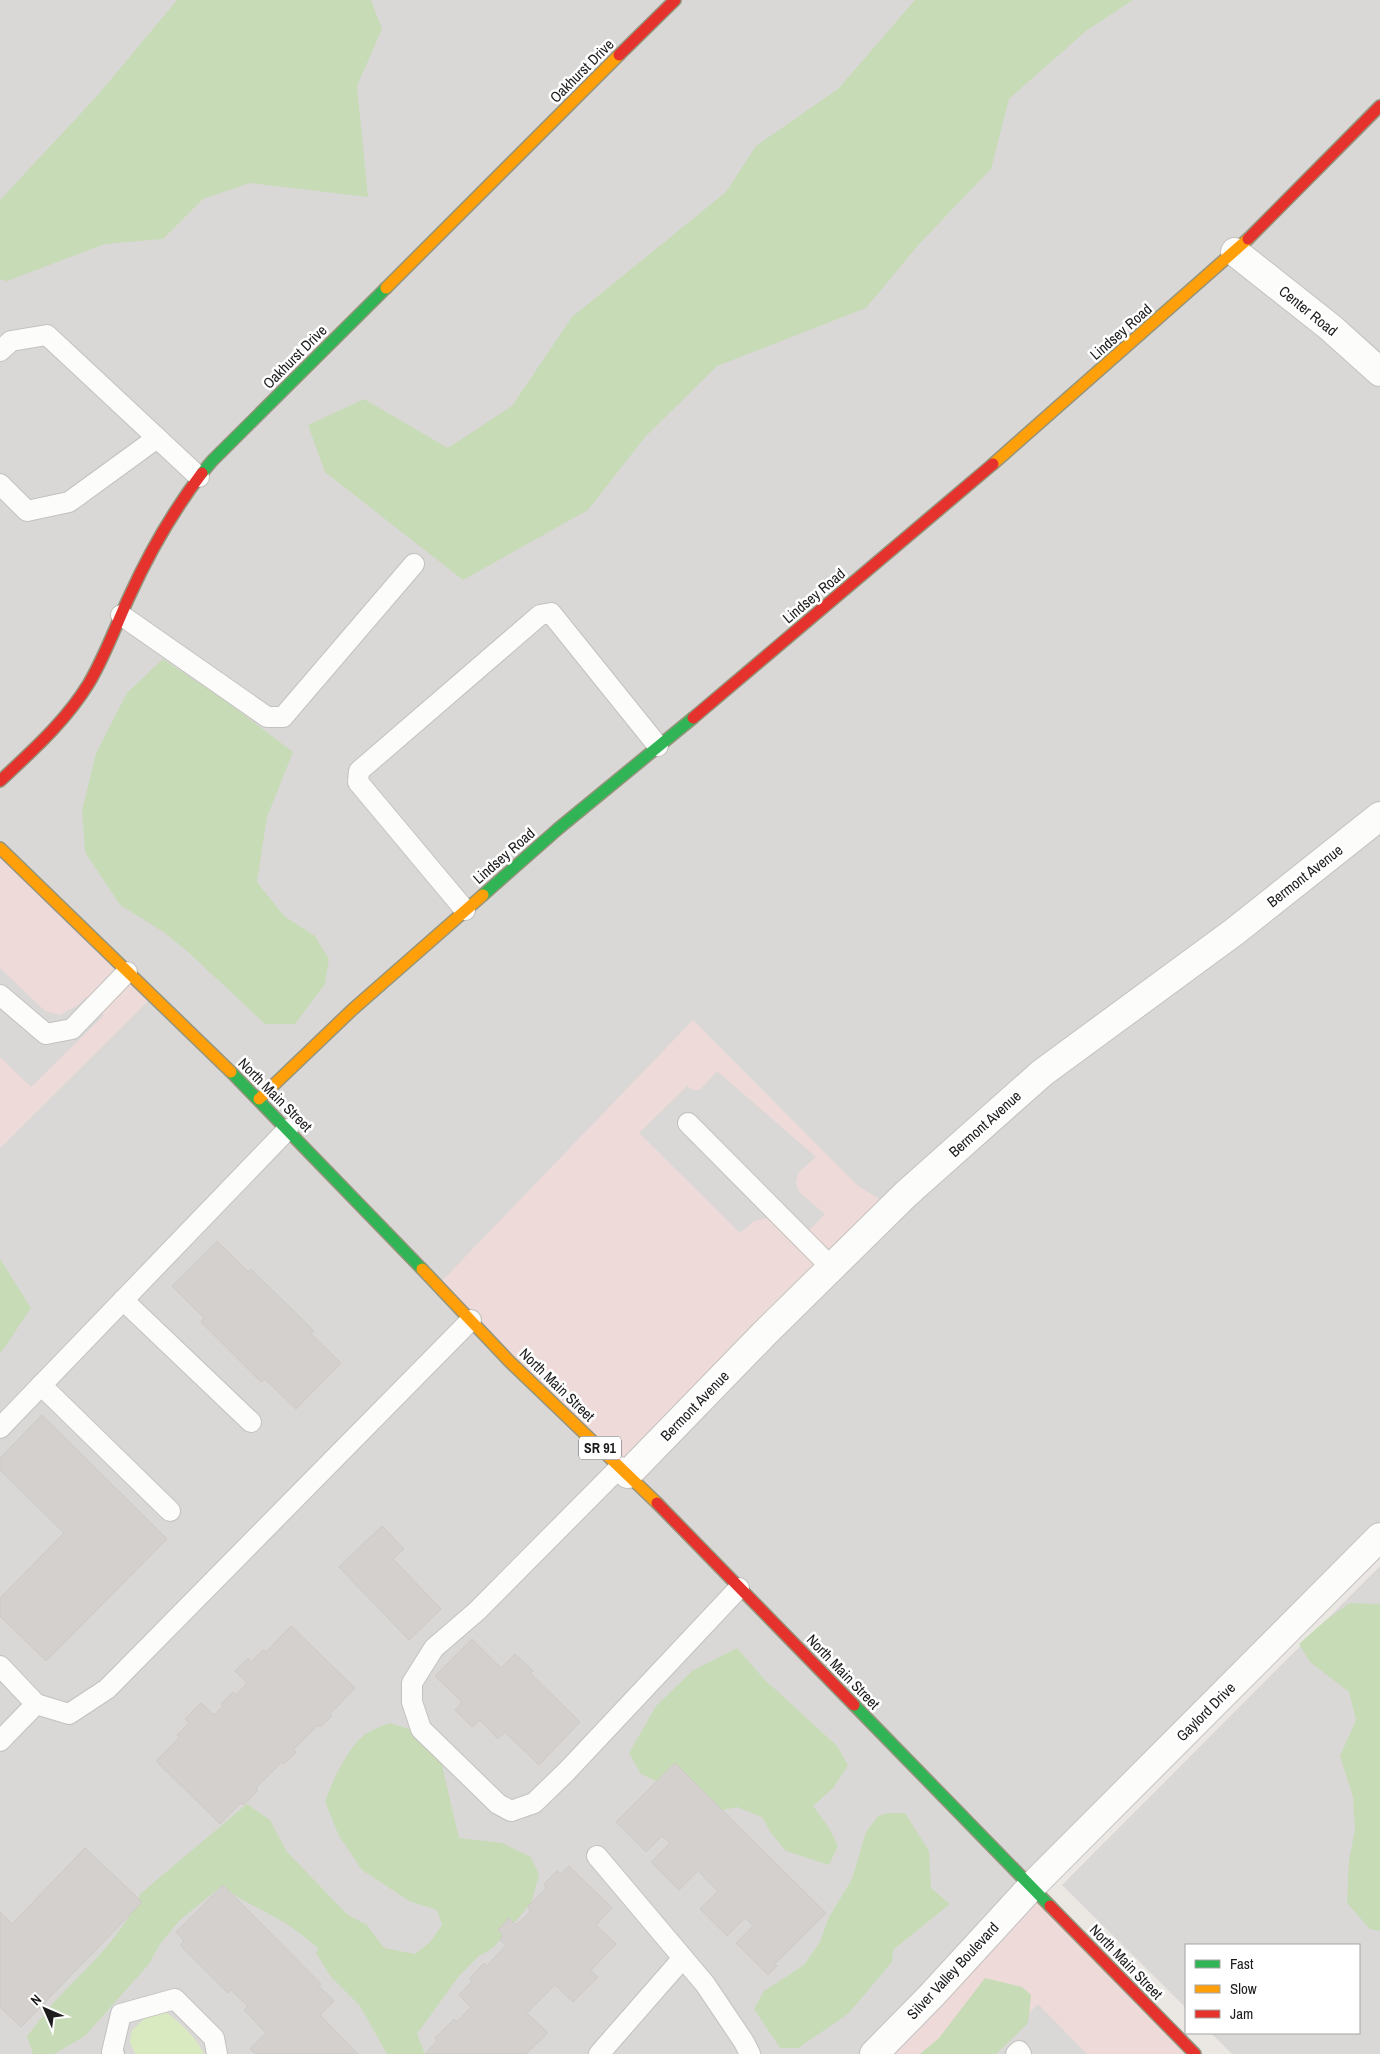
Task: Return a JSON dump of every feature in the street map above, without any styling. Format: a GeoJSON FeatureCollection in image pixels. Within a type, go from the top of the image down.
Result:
{"type":"FeatureCollection","features":[{"type":"Feature","properties":{"kind":"street","name":"Oakhurst Drive"},"geometry":{"type":"LineString","coordinates":[[0,781],[68,713],[89,683],[134,583],[158,537],[181,500],[212,461],[675,0]]}},
{"type":"Feature","properties":{"kind":"street","name":"Lindsey Road"},"geometry":{"type":"LineString","coordinates":[[258,1099],[352,1010],[559,828],[990,466],[1235,252],[1380,106]]}},
{"type":"Feature","properties":{"kind":"street","name":"Center Road"},"geometry":{"type":"LineString","coordinates":[[1235,252],[1331,328],[1380,372]]}},
{"type":"Feature","properties":{"kind":"street","name":"Bermont Avenue"},"geometry":{"type":"LineString","coordinates":[[624,1471],[906,1194],[1042,1073],[1234,932],[1370,826],[1380,816]]}},
{"type":"Feature","properties":{"kind":"street","name":"North Main Street"},"geometry":{"type":"LineString","coordinates":[[0,848],[288,1129],[509,1361],[624,1471],[1195,2054]]}},
{"type":"Feature","properties":{"kind":"street","name":"Gaylord Drive"},"geometry":{"type":"LineString","coordinates":[[1032,1886],[1380,1537]]}},
{"type":"Feature","properties":{"kind":"street","name":"Silver Valley Boulevard"},"geometry":{"type":"LineString","coordinates":[[874,2054],[932,1995],[1032,1886]]}},
{"type":"Feature","properties":{"kind":"lane"},"geometry":{"type":"LineString","coordinates":[[0,351],[11,341],[47,334],[199,477]]}},
{"type":"Feature","properties":{"kind":"lane"},"geometry":{"type":"LineString","coordinates":[[0,484],[27,511],[69,502],[157,438]]}},
{"type":"Feature","properties":{"kind":"lane"},"geometry":{"type":"LineString","coordinates":[[121,615],[267,717],[282,717],[414,564]]}},
{"type":"Feature","properties":{"kind":"lane"},"geometry":{"type":"LineString","coordinates":[[465,910],[358,782],[359,771],[540,614],[551,613],[658,746]]}},
{"type":"Feature","properties":{"kind":"lane"},"geometry":{"type":"LineString","coordinates":[[0,995],[46,1034],[72,1028],[127,972]]}},
{"type":"Feature","properties":{"kind":"lane"},"geometry":{"type":"LineString","coordinates":[[688,1123],[831,1267]]}},
{"type":"Feature","properties":{"kind":"lane"},"geometry":{"type":"LineString","coordinates":[[0,1428],[288,1129]]}},
{"type":"Feature","properties":{"kind":"lane"},"geometry":{"type":"LineString","coordinates":[[122,1300],[251,1422]]}},
{"type":"Feature","properties":{"kind":"lane"},"geometry":{"type":"LineString","coordinates":[[0,1666],[36,1704],[69,1714],[107,1689],[471,1320]]}},
{"type":"Feature","properties":{"kind":"lane"},"geometry":{"type":"LineString","coordinates":[[41,1385],[170,1511]]}},
{"type":"Feature","properties":{"kind":"lane"},"geometry":{"type":"LineString","coordinates":[[624,1471],[477,1611],[434,1648],[412,1683],[412,1702],[421,1728],[498,1804],[511,1811],[534,1803],[632,1704],[739,1588]]}},
{"type":"Feature","properties":{"kind":"lane"},"geometry":{"type":"LineString","coordinates":[[0,1741],[36,1704]]}},
{"type":"Feature","properties":{"kind":"lane"},"geometry":{"type":"LineString","coordinates":[[597,1856],[705,1984],[750,2054]]}},
{"type":"Feature","properties":{"kind":"lane"},"geometry":{"type":"LineString","coordinates":[[599,2054],[684,1958]]}},
{"type":"Feature","properties":{"kind":"lane"},"geometry":{"type":"LineString","coordinates":[[114,2054],[112,2052],[121,2014],[175,1999],[214,2038],[217,2054]]}},
{"type":"Feature","properties":{"kind":"lane"},"geometry":{"type":"LineString","coordinates":[[1016,2054],[1019,2051],[1021,2054]]}},
{"type":"Feature","properties":{"kind":"shaded area"},"geometry":{"type":"Polygon","coordinates":[[[0,0],[1380,0],[1380,1537],[874,2054],[0,2054],[0,1148],[151,998],[0,845],[0,0]]]}},
{"type":"Feature","properties":{"kind":"shaded area"},"geometry":{"type":"Polygon","coordinates":[[[528,578],[645,712],[626,729],[624,723],[559,645],[545,639],[535,642],[388,771],[383,781],[419,831],[458,873],[430,897],[429,885],[420,879],[394,900],[284,795],[474,614],[528,578]]]}},
{"type":"Feature","properties":{"kind":"shaded area"},"geometry":{"type":"Polygon","coordinates":[[[0,848],[153,996],[0,1148],[0,848]]]}},
{"type":"Feature","properties":{"kind":"shaded area"},"geometry":{"type":"Polygon","coordinates":[[[0,968],[45,1011],[60,1015],[78,1005],[86,997],[104,1015],[31,1087],[0,1057],[0,968]]]}},
{"type":"Feature","properties":{"kind":"shaded area"},"geometry":{"type":"Polygon","coordinates":[[[693,1020],[858,1186],[892,1207],[628,1474],[437,1286],[693,1020]]]}},
{"type":"Feature","properties":{"kind":"shaded area"},"geometry":{"type":"Polygon","coordinates":[[[717,1071],[816,1157],[798,1173],[796,1184],[800,1193],[825,1214],[794,1246],[778,1225],[767,1218],[754,1221],[740,1233],[639,1133],[687,1086],[693,1090],[700,1090],[717,1071]]]}},
{"type":"Feature","properties":{"kind":"shaded area"},"geometry":{"type":"Polygon","coordinates":[[[233,1154],[267,1188],[161,1301],[287,1428],[272,1445],[263,1439],[167,1537],[42,1415],[0,1458],[0,1392],[233,1154]]]}},
{"type":"Feature","properties":{"kind":"shaded area"},"geometry":{"type":"Polygon","coordinates":[[[416,1338],[448,1371],[397,1423],[423,1450],[103,1775],[80,1756],[61,1775],[30,1742],[39,1731],[36,1726],[19,1744],[36,1761],[0,1798],[0,1631],[40,1669],[41,1684],[51,1697],[63,1702],[82,1687],[61,1669],[190,1536],[212,1558],[227,1542],[205,1522],[347,1377],[368,1397],[406,1358],[416,1338]]]}},
{"type":"Feature","properties":{"kind":"shaded area"},"geometry":{"type":"Polygon","coordinates":[[[575,1496],[588,1512],[578,1524],[599,1543],[505,1638],[505,1648],[513,1655],[501,1666],[472,1637],[465,1643],[459,1637],[427,1671],[419,1689],[421,1708],[429,1724],[503,1798],[521,1799],[534,1792],[550,1776],[555,1766],[549,1756],[572,1732],[580,1738],[591,1737],[700,1624],[712,1636],[648,1699],[627,1740],[579,1792],[568,1784],[530,1821],[520,1825],[494,1819],[471,1841],[387,1748],[405,1717],[402,1696],[407,1673],[425,1650],[575,1496]]]}},
{"type":"Feature","properties":{"kind":"shaded area"},"geometry":{"type":"Polygon","coordinates":[[[0,1501],[21,1521],[0,1541],[0,1501]]]}},
{"type":"Feature","properties":{"kind":"shaded area"},"geometry":{"type":"Polygon","coordinates":[[[1380,1566],[1380,2054],[1232,2054],[1212,2034],[1360,2034],[1360,1944],[1185,1944],[1185,2007],[1062,1885],[1380,1566]]]}},
{"type":"Feature","properties":{"kind":"shaded area"},"geometry":{"type":"Polygon","coordinates":[[[1032,1886],[1195,2054],[874,2054],[1032,1886]]]}},
{"type":"Feature","properties":{"kind":"shaded area"},"geometry":{"type":"Polygon","coordinates":[[[1038,2004],[1087,2054],[988,2054],[1038,2004]]]}},
{"type":"Feature","properties":{"kind":"green space"},"geometry":{"type":"Polygon","coordinates":[[[177,0],[371,0],[382,29],[357,86],[368,197],[250,183],[203,199],[163,239],[105,244],[7,281],[0,279],[0,200],[97,96],[177,0]]]}},
{"type":"Feature","properties":{"kind":"green space"},"geometry":{"type":"Polygon","coordinates":[[[915,0],[1133,0],[1086,31],[1009,99],[991,169],[920,243],[866,308],[717,366],[645,437],[588,510],[463,580],[325,472],[308,425],[364,399],[448,448],[512,406],[572,317],[726,192],[756,146],[838,89],[915,0]]]}},
{"type":"Feature","properties":{"kind":"green space"},"geometry":{"type":"Polygon","coordinates":[[[163,659],[227,702],[293,752],[267,817],[257,882],[284,916],[315,936],[329,959],[325,984],[295,1024],[265,1024],[187,951],[165,933],[120,905],[85,852],[82,811],[96,753],[127,693],[163,659]]]}},
{"type":"Feature","properties":{"kind":"green space"},"geometry":{"type":"Polygon","coordinates":[[[0,1259],[31,1308],[0,1354],[0,1259]]]}},
{"type":"Feature","properties":{"kind":"green space"},"geometry":{"type":"Polygon","coordinates":[[[1350,1603],[1380,1604],[1380,1931],[1370,1929],[1347,1903],[1349,1860],[1355,1830],[1353,1797],[1340,1756],[1356,1720],[1349,1692],[1310,1662],[1299,1644],[1326,1620],[1350,1603]]]}},
{"type":"Feature","properties":{"kind":"green space"},"geometry":{"type":"Polygon","coordinates":[[[737,1648],[764,1679],[837,1746],[848,1765],[834,1787],[813,1806],[829,1828],[838,1846],[829,1865],[786,1851],[771,1833],[762,1817],[737,1807],[710,1813],[673,1789],[641,1774],[629,1753],[656,1706],[692,1671],[737,1648]]]}},
{"type":"Feature","properties":{"kind":"green space"},"geometry":{"type":"Polygon","coordinates":[[[389,1723],[420,1732],[439,1753],[459,1838],[502,1843],[531,1857],[539,1875],[531,1903],[493,1948],[479,1956],[459,1976],[417,2034],[425,2054],[387,2054],[360,2006],[331,1977],[316,1953],[318,1948],[288,1925],[239,1898],[223,1885],[180,1920],[160,1944],[149,1964],[85,2036],[54,2054],[33,2054],[27,2036],[55,2002],[105,1949],[125,1923],[140,1894],[247,1804],[270,1820],[287,1852],[348,1915],[367,1925],[384,1948],[415,1954],[430,1942],[442,1925],[437,1910],[409,1901],[362,1870],[339,1836],[325,1802],[336,1774],[353,1746],[367,1733],[389,1723]]]}},
{"type":"Feature","properties":{"kind":"green space"},"geometry":{"type":"Polygon","coordinates":[[[887,1813],[905,1813],[929,1851],[931,1888],[950,1904],[893,1950],[892,1962],[848,2014],[798,2048],[780,2048],[754,2009],[764,1991],[804,1965],[820,1942],[829,1917],[852,1879],[866,1832],[878,1816],[887,1813]]]}},
{"type":"Feature","properties":{"kind":"green space"},"geometry":{"type":"Polygon","coordinates":[[[985,1978],[1022,1987],[1031,1995],[1028,2023],[996,2054],[920,2054],[939,2038],[985,1978]]]}},
{"type":"Feature","properties":{"kind":"green space"},"geometry":{"type":"Polygon","coordinates":[[[162,2010],[186,2029],[204,2054],[135,2054],[130,2042],[132,2030],[153,2011],[162,2010]]]}},
{"type":"Feature","properties":{"kind":"building"},"geometry":{"type":"Polygon","coordinates":[[[217,1241],[248,1272],[251,1269],[314,1331],[311,1334],[341,1363],[296,1409],[265,1379],[261,1382],[201,1322],[204,1318],[172,1286],[217,1241]]]}},
{"type":"Feature","properties":{"kind":"building"},"geometry":{"type":"Polygon","coordinates":[[[42,1415],[167,1539],[46,1661],[0,1616],[0,1598],[64,1533],[0,1470],[0,1458],[42,1415]]]}},
{"type":"Feature","properties":{"kind":"building"},"geometry":{"type":"Polygon","coordinates":[[[382,1526],[404,1549],[393,1559],[441,1609],[409,1640],[339,1567],[382,1526]]]}},
{"type":"Feature","properties":{"kind":"building"},"geometry":{"type":"Polygon","coordinates":[[[291,1626],[355,1688],[330,1714],[332,1716],[320,1727],[318,1725],[293,1750],[296,1752],[284,1764],[282,1762],[256,1788],[258,1790],[244,1805],[241,1803],[220,1824],[156,1761],[180,1737],[177,1735],[189,1723],[185,1719],[201,1703],[214,1715],[223,1706],[221,1704],[233,1692],[236,1695],[247,1683],[235,1671],[248,1658],[251,1662],[263,1650],[266,1652],[291,1626]]]}},
{"type":"Feature","properties":{"kind":"building"},"geometry":{"type":"Polygon","coordinates":[[[472,1639],[501,1668],[515,1654],[533,1671],[530,1673],[580,1722],[539,1765],[505,1732],[498,1739],[480,1720],[472,1727],[455,1710],[462,1702],[435,1676],[472,1639]]]}},
{"type":"Feature","properties":{"kind":"building"},"geometry":{"type":"Polygon","coordinates":[[[675,1763],[826,1913],[775,1964],[777,1966],[768,1975],[736,1943],[753,1926],[745,1918],[727,1936],[700,1909],[718,1891],[698,1871],[679,1890],[651,1862],[670,1843],[662,1836],[646,1852],[616,1822],[675,1763]]]}},
{"type":"Feature","properties":{"kind":"building"},"geometry":{"type":"Polygon","coordinates":[[[85,1848],[142,1902],[21,2027],[0,2007],[0,1912],[12,1924],[85,1848]]]}},
{"type":"Feature","properties":{"kind":"building"},"geometry":{"type":"Polygon","coordinates":[[[569,1866],[612,1908],[596,1925],[616,1944],[591,1970],[598,1977],[573,2002],[555,1985],[527,2013],[548,2033],[526,2054],[425,2054],[437,2041],[435,2038],[454,2019],[457,2022],[471,2007],[459,1995],[472,1981],[470,1978],[484,1963],[487,1966],[506,1945],[500,1940],[503,1935],[498,1930],[509,1918],[516,1925],[530,1912],[528,1906],[546,1888],[544,1884],[557,1871],[561,1874],[569,1866]]]}},
{"type":"Feature","properties":{"kind":"building"},"geometry":{"type":"Polygon","coordinates":[[[223,1885],[321,1984],[319,1986],[334,2001],[320,2015],[358,2054],[255,2054],[250,2049],[266,2033],[244,2010],[248,2006],[231,1990],[228,1993],[180,1945],[184,1941],[176,1932],[223,1885]]]}},
{"type":"Feature","properties":{"kind":"traffic: fast"},"geometry":{"type":"LineString","coordinates":[[202,473],[386,288]]}},
{"type":"Feature","properties":{"kind":"traffic: fast"},"geometry":{"type":"LineString","coordinates":[[483,895],[559,828],[693,718]]}},
{"type":"Feature","properties":{"kind":"traffic: fast"},"geometry":{"type":"LineString","coordinates":[[231,1072],[422,1269]]}},
{"type":"Feature","properties":{"kind":"traffic: fast"},"geometry":{"type":"LineString","coordinates":[[854,1705],[1050,1906]]}},
{"type":"Feature","properties":{"kind":"traffic: slow"},"geometry":{"type":"LineString","coordinates":[[386,288],[619,55]]}},
{"type":"Feature","properties":{"kind":"traffic: slow"},"geometry":{"type":"LineString","coordinates":[[993,464],[1248,239]]}},
{"type":"Feature","properties":{"kind":"traffic: slow"},"geometry":{"type":"LineString","coordinates":[[0,848],[231,1072]]}},
{"type":"Feature","properties":{"kind":"traffic: slow"},"geometry":{"type":"LineString","coordinates":[[259,1099],[352,1010],[483,895]]}},
{"type":"Feature","properties":{"kind":"traffic: slow"},"geometry":{"type":"LineString","coordinates":[[422,1269],[509,1361],[657,1503]]}},
{"type":"Feature","properties":{"kind":"traffic: jam"},"geometry":{"type":"LineString","coordinates":[[619,55],[675,0]]}},
{"type":"Feature","properties":{"kind":"traffic: jam"},"geometry":{"type":"LineString","coordinates":[[1248,239],[1380,106]]}},
{"type":"Feature","properties":{"kind":"traffic: jam"},"geometry":{"type":"LineString","coordinates":[[693,718],[993,464]]}},
{"type":"Feature","properties":{"kind":"traffic: jam"},"geometry":{"type":"LineString","coordinates":[[0,781],[59,723],[80,697],[95,673],[153,548],[171,517],[202,473]]}},
{"type":"Feature","properties":{"kind":"traffic: jam"},"geometry":{"type":"LineString","coordinates":[[657,1503],[854,1705]]}},
{"type":"Feature","properties":{"kind":"traffic: jam"},"geometry":{"type":"LineString","coordinates":[[1050,1906],[1195,2054]]}}]}
